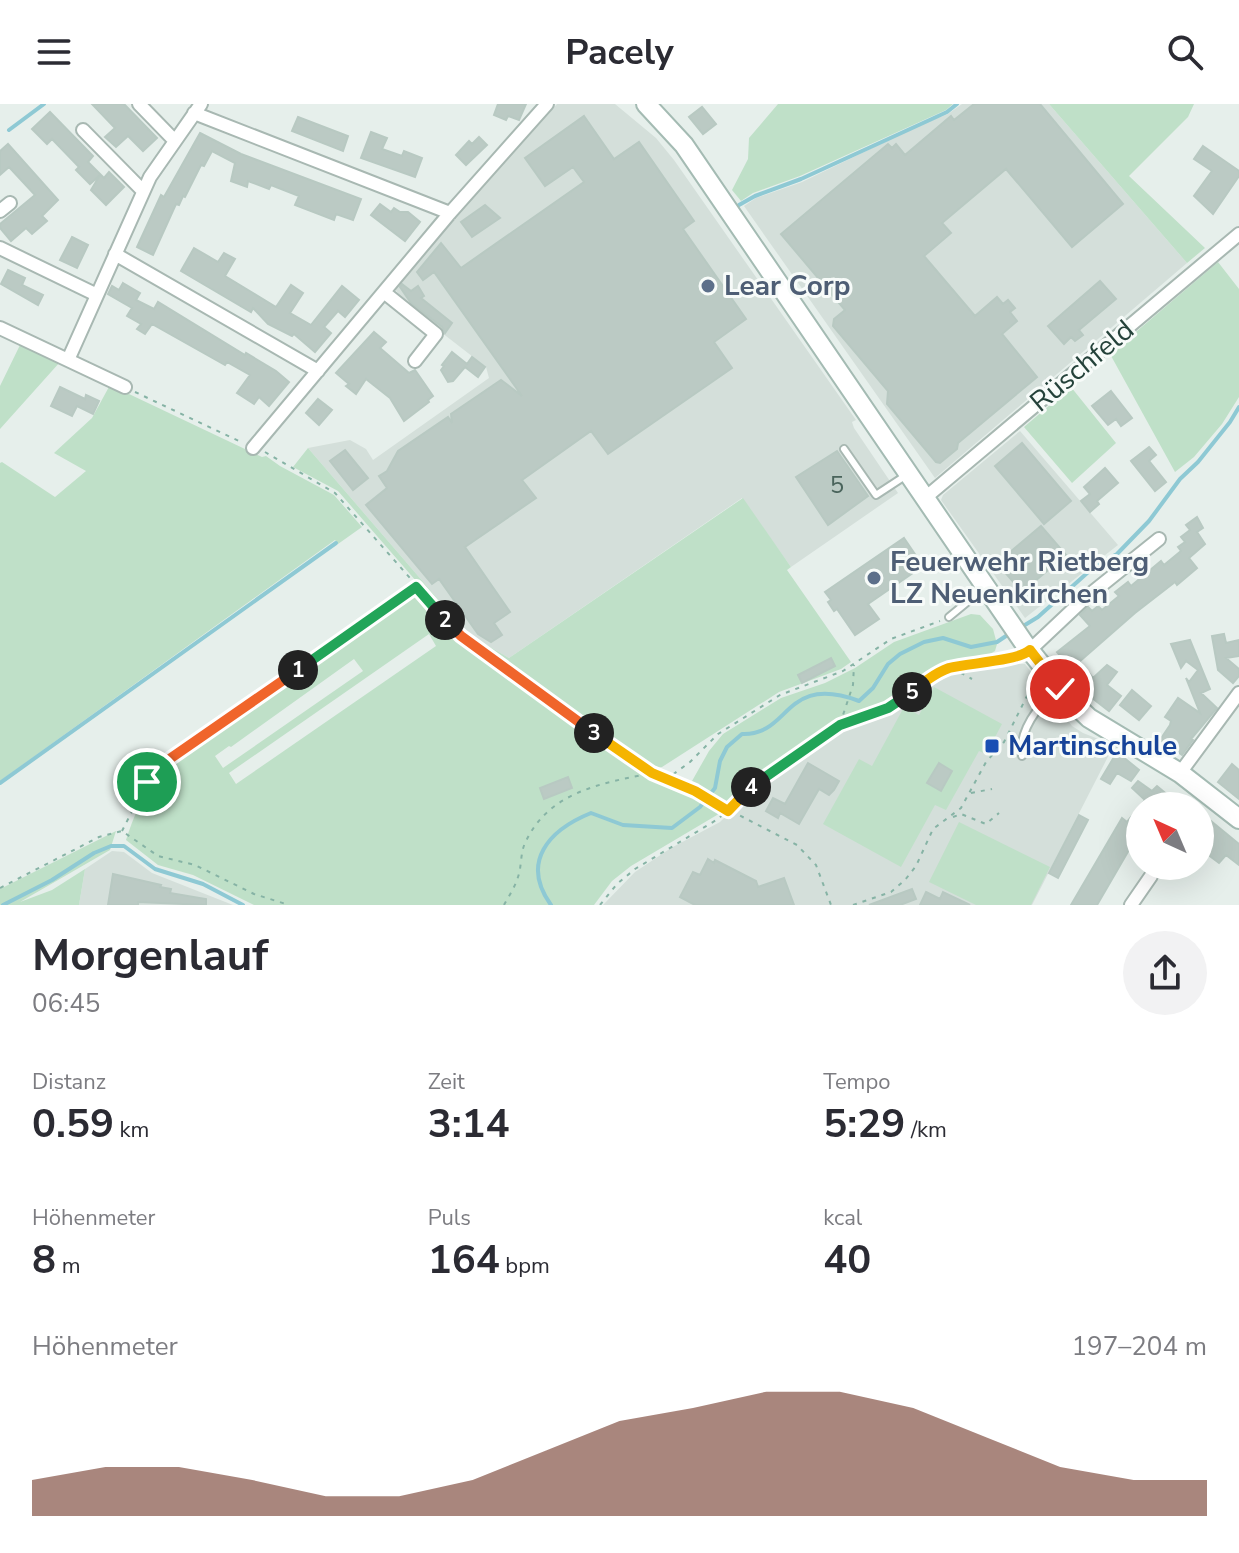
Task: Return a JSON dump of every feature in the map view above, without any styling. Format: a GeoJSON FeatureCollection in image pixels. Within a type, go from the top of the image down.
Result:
{"type":"FeatureCollection","features":[{"type":"Feature","properties":{"kind":"main road"},"geometry":{"type":"LineString","coordinates":[[646,104],[684,145],[985,587],[1060,689],[1089,718],[1180,773],[1239,819]]}},
{"type":"Feature","properties":{"kind":"street"},"geometry":{"type":"LineString","coordinates":[[139,104],[174,140]]}},
{"type":"Feature","properties":{"kind":"street"},"geometry":{"type":"LineString","coordinates":[[253,448],[450,213],[547,104]]}},
{"type":"Feature","properties":{"kind":"street"},"geometry":{"type":"LineString","coordinates":[[68,360],[143,191],[158,164],[198,108],[450,213]]}},
{"type":"Feature","properties":{"kind":"street"},"geometry":{"type":"LineString","coordinates":[[83,130],[143,191]]}},
{"type":"Feature","properties":{"kind":"street","name":"Rüschfeld"},"geometry":{"type":"LineString","coordinates":[[925,498],[1239,234]]}},
{"type":"Feature","properties":{"kind":"street"},"geometry":{"type":"LineString","coordinates":[[0,248],[97,295]]}},
{"type":"Feature","properties":{"kind":"street"},"geometry":{"type":"LineString","coordinates":[[115,254],[318,371]]}},
{"type":"Feature","properties":{"kind":"street"},"geometry":{"type":"LineString","coordinates":[[385,293],[436,334],[415,361]]}},
{"type":"Feature","properties":{"kind":"street"},"geometry":{"type":"LineString","coordinates":[[0,328],[125,387]]}},
{"type":"Feature","properties":{"kind":"street"},"geometry":{"type":"LineString","coordinates":[[1027,647],[1159,539]]}},
{"type":"Feature","properties":{"kind":"street"},"geometry":{"type":"LineString","coordinates":[[1180,773],[1239,693]]}},
{"type":"Feature","properties":{"kind":"street"},"geometry":{"type":"LineString","coordinates":[[1131,905],[1148,880]]}},
{"type":"Feature","properties":{"kind":"lane"},"geometry":{"type":"LineString","coordinates":[[844,449],[876,495],[908,474]]}},
{"type":"Feature","properties":{"kind":"lane"},"geometry":{"type":"LineString","coordinates":[[949,617],[985,587]]}},
{"type":"Feature","properties":{"kind":"lane"},"geometry":{"type":"LineString","coordinates":[[1022,756],[1020,744],[1035,714],[1046,699],[1060,689]]}},
{"type":"Feature","properties":{"kind":"path"},"geometry":{"type":"LineString","coordinates":[[125,387],[267,453],[335,493],[461,636],[652,773],[695,791],[797,845],[816,865],[831,905]]}},
{"type":"Feature","properties":{"kind":"path"},"geometry":{"type":"LineString","coordinates":[[0,888],[99,837],[122,831],[147,782],[168,760],[416,587]]}},
{"type":"Feature","properties":{"kind":"path"},"geometry":{"type":"LineString","coordinates":[[668,778],[690,762],[718,734],[780,695],[823,680],[854,665],[891,639],[949,617]]}},
{"type":"Feature","properties":{"kind":"path"},"geometry":{"type":"LineString","coordinates":[[600,905],[617,884],[635,869],[728,811],[756,783],[840,725],[900,702],[927,679],[951,668],[1023,656],[1027,647]]}},
{"type":"Feature","properties":{"kind":"path"},"geometry":{"type":"LineString","coordinates":[[840,725],[853,685],[854,665]]}},
{"type":"Feature","properties":{"kind":"path"},"geometry":{"type":"LineString","coordinates":[[951,668],[972,679]]}},
{"type":"Feature","properties":{"kind":"path"},"geometry":{"type":"LineString","coordinates":[[853,905],[891,892],[905,880],[916,866],[933,829],[961,808],[986,762],[1004,742],[1037,676]]}},
{"type":"Feature","properties":{"kind":"path"},"geometry":{"type":"LineString","coordinates":[[504,905],[519,877],[524,844],[538,821],[558,802],[580,790],[652,773]]}},
{"type":"Feature","properties":{"kind":"path"},"geometry":{"type":"LineString","coordinates":[[970,793],[992,789]]}},
{"type":"Feature","properties":{"kind":"path"},"geometry":{"type":"LineString","coordinates":[[948,819],[961,814],[986,824],[999,813]]}},
{"type":"Feature","properties":{"kind":"path"},"geometry":{"type":"LineString","coordinates":[[122,831],[158,856],[195,865],[254,894],[289,905]]}},
{"type":"Feature","properties":{"kind":"shaded area"},"geometry":{"type":"Polygon","coordinates":[[[557,104],[615,104],[656,138],[856,420],[852,422],[854,428],[898,493],[791,567],[742,498],[509,658],[468,634],[308,448],[350,440],[366,449],[373,460],[489,378],[486,367],[406,305],[395,289],[557,104]]]}},
{"type":"Feature","properties":{"kind":"shaded area"},"geometry":{"type":"Polygon","coordinates":[[[962,104],[1049,104],[1187,263],[935,478],[744,206],[948,114],[962,104]]]}},
{"type":"Feature","properties":{"kind":"shaded area"},"geometry":{"type":"Polygon","coordinates":[[[1020,431],[1118,545],[1025,618],[941,500],[943,495],[1020,431]]]}},
{"type":"Feature","properties":{"kind":"shaded area"},"geometry":{"type":"Polygon","coordinates":[[[981,664],[1025,664],[1072,726],[1114,745],[1032,905],[603,905],[635,872],[671,848],[720,822],[758,785],[841,727],[901,704],[943,673],[981,664]]]}},
{"type":"Feature","properties":{"kind":"shaded area"},"geometry":{"type":"Polygon","coordinates":[[[112,851],[124,852],[152,873],[233,905],[79,905],[85,869],[112,851]]]}},
{"type":"Feature","properties":{"kind":"green space"},"geometry":{"type":"Polygon","coordinates":[[[778,104],[953,104],[946,110],[800,176],[753,193],[741,201],[732,190],[748,159],[749,138],[778,104]]]}},
{"type":"Feature","properties":{"kind":"green space"},"geometry":{"type":"Polygon","coordinates":[[[1049,104],[1194,104],[1188,117],[1129,176],[1205,248],[1187,263],[1049,104]]]}},
{"type":"Feature","properties":{"kind":"green space"},"geometry":{"type":"Polygon","coordinates":[[[1218,262],[1239,289],[1239,397],[1222,424],[1194,457],[1175,472],[1110,354],[1218,262]]]}},
{"type":"Feature","properties":{"kind":"green space"},"geometry":{"type":"Polygon","coordinates":[[[21,343],[60,362],[0,429],[0,386],[21,343]]]}},
{"type":"Feature","properties":{"kind":"green space"},"geometry":{"type":"Polygon","coordinates":[[[110,385],[262,457],[266,456],[334,495],[362,527],[338,544],[335,540],[0,781],[0,463],[55,497],[86,471],[54,453],[92,418],[110,385]]]}},
{"type":"Feature","properties":{"kind":"green space"},"geometry":{"type":"Polygon","coordinates":[[[1071,387],[1116,443],[1072,483],[1024,427],[1071,387]]]}},
{"type":"Feature","properties":{"kind":"green space"},"geometry":{"type":"Polygon","coordinates":[[[308,448],[468,634],[509,658],[743,498],[791,567],[787,570],[851,662],[841,669],[779,692],[662,767],[652,769],[462,634],[338,491],[293,467],[308,448]]]}},
{"type":"Feature","properties":{"kind":"green space"},"geometry":{"type":"Polygon","coordinates":[[[418,592],[460,639],[649,775],[681,790],[692,781],[723,734],[781,698],[825,683],[855,668],[894,642],[971,614],[980,615],[993,629],[997,644],[995,651],[981,659],[940,669],[886,706],[838,722],[754,781],[717,815],[631,866],[612,881],[594,905],[254,905],[193,875],[158,865],[126,840],[143,798],[171,763],[418,592]],[[429,634],[229,773],[236,784],[436,646],[429,634]],[[354,659],[215,756],[223,768],[363,671],[354,659]]]}},
{"type":"Feature","properties":{"kind":"green space"},"geometry":{"type":"Polygon","coordinates":[[[934,687],[1002,724],[986,754],[979,751],[946,810],[935,805],[901,867],[823,824],[859,759],[872,766],[904,707],[919,715],[934,687]]]}},
{"type":"Feature","properties":{"kind":"green space"},"geometry":{"type":"Polygon","coordinates":[[[959,822],[1050,867],[1031,905],[976,905],[929,882],[959,822]]]}},
{"type":"Feature","properties":{"kind":"green space"},"geometry":{"type":"Polygon","coordinates":[[[116,831],[110,850],[20,902],[52,890],[85,869],[79,905],[0,905],[0,889],[116,831]]]}},
{"type":"Feature","properties":{"kind":"building"},"geometry":{"type":"Polygon","coordinates":[[[92,104],[124,104],[157,138],[143,151],[128,136],[116,147],[105,137],[115,128],[92,104]]]}},
{"type":"Feature","properties":{"kind":"building"},"geometry":{"type":"Polygon","coordinates":[[[498,104],[526,104],[519,120],[508,116],[506,120],[494,115],[498,104]]]}},
{"type":"Feature","properties":{"kind":"building"},"geometry":{"type":"Polygon","coordinates":[[[974,104],[1040,104],[1123,204],[1072,247],[1006,169],[942,223],[951,233],[924,256],[975,316],[997,297],[1003,304],[1008,300],[1015,308],[1010,312],[1017,321],[1002,334],[1037,377],[958,443],[957,449],[940,463],[887,404],[888,391],[833,326],[834,319],[845,310],[781,234],[888,144],[892,148],[896,144],[905,155],[951,116],[954,120],[974,104]]]}},
{"type":"Feature","properties":{"kind":"building"},"geometry":{"type":"Polygon","coordinates":[[[702,107],[716,124],[703,134],[689,117],[702,107]]]}},
{"type":"Feature","properties":{"kind":"building"},"geometry":{"type":"Polygon","coordinates":[[[50,112],[93,156],[88,162],[104,178],[109,172],[124,187],[106,205],[91,190],[100,175],[90,184],[76,170],[79,167],[52,139],[47,144],[32,129],[50,112]]]}},
{"type":"Feature","properties":{"kind":"building"},"geometry":{"type":"Polygon","coordinates":[[[584,116],[614,159],[639,142],[694,221],[683,229],[746,319],[714,342],[732,368],[608,454],[591,431],[522,480],[536,498],[465,547],[510,612],[494,623],[502,635],[491,642],[478,634],[439,579],[432,584],[366,505],[387,488],[379,476],[387,471],[398,451],[448,417],[452,423],[451,414],[501,380],[522,396],[434,272],[423,280],[417,272],[441,243],[461,268],[584,182],[573,167],[545,186],[525,158],[584,116]]]}},
{"type":"Feature","properties":{"kind":"building"},"geometry":{"type":"Polygon","coordinates":[[[298,117],[348,136],[343,151],[292,131],[298,117]]]}},
{"type":"Feature","properties":{"kind":"building"},"geometry":{"type":"Polygon","coordinates":[[[371,132],[387,138],[382,149],[402,156],[404,151],[422,158],[415,177],[361,158],[371,132]]]}},
{"type":"Feature","properties":{"kind":"building"},"geometry":{"type":"Polygon","coordinates":[[[200,133],[241,154],[361,199],[353,220],[336,214],[334,220],[295,205],[299,196],[271,185],[269,189],[248,181],[247,187],[231,181],[235,163],[212,151],[185,197],[179,205],[176,204],[153,255],[137,247],[161,195],[164,197],[200,133]]]}},
{"type":"Feature","properties":{"kind":"building"},"geometry":{"type":"Polygon","coordinates":[[[479,137],[487,145],[466,165],[456,155],[469,141],[472,144],[479,137]]]}},
{"type":"Feature","properties":{"kind":"building"},"geometry":{"type":"Polygon","coordinates":[[[8,144],[58,200],[42,216],[47,221],[32,234],[26,228],[11,241],[0,224],[35,195],[9,167],[0,175],[0,151],[8,144]]]}},
{"type":"Feature","properties":{"kind":"building"},"geometry":{"type":"Polygon","coordinates":[[[1203,146],[1239,171],[1239,176],[1213,214],[1194,196],[1212,171],[1194,159],[1203,146]]]}},
{"type":"Feature","properties":{"kind":"building"},"geometry":{"type":"Polygon","coordinates":[[[380,204],[391,212],[394,208],[408,212],[420,222],[405,241],[371,215],[380,204]]]}},
{"type":"Feature","properties":{"kind":"building"},"geometry":{"type":"Polygon","coordinates":[[[485,205],[500,218],[472,237],[461,222],[485,205]]]}},
{"type":"Feature","properties":{"kind":"building"},"geometry":{"type":"Polygon","coordinates":[[[72,237],[88,245],[77,268],[60,260],[72,237]]]}},
{"type":"Feature","properties":{"kind":"building"},"geometry":{"type":"Polygon","coordinates":[[[194,248],[218,262],[224,253],[235,259],[225,276],[276,307],[291,285],[303,293],[290,313],[311,325],[342,286],[359,300],[345,317],[338,311],[324,327],[331,333],[315,352],[294,334],[292,336],[268,324],[253,308],[251,312],[181,271],[194,248]]]}},
{"type":"Feature","properties":{"kind":"building"},"geometry":{"type":"Polygon","coordinates":[[[8,270],[25,278],[22,285],[43,295],[38,305],[1,284],[8,270]]]}},
{"type":"Feature","properties":{"kind":"building"},"geometry":{"type":"Polygon","coordinates":[[[1100,281],[1116,299],[1079,330],[1083,335],[1075,341],[1071,337],[1064,344],[1048,326],[1100,281]]]}},
{"type":"Feature","properties":{"kind":"building"},"geometry":{"type":"Polygon","coordinates":[[[123,283],[140,293],[136,300],[154,309],[158,302],[276,371],[289,382],[269,406],[259,397],[254,404],[237,393],[250,375],[227,362],[225,365],[152,324],[145,334],[137,329],[141,324],[127,316],[132,308],[108,294],[112,286],[119,290],[123,283]]]}},
{"type":"Feature","properties":{"kind":"building"},"geometry":{"type":"Polygon","coordinates":[[[402,284],[411,291],[418,286],[424,296],[421,298],[452,323],[445,333],[442,327],[411,303],[400,287],[402,284]]]}},
{"type":"Feature","properties":{"kind":"building"},"geometry":{"type":"Polygon","coordinates":[[[374,332],[386,342],[380,348],[409,373],[415,370],[433,396],[404,421],[390,398],[366,379],[356,394],[336,373],[374,332]]]}},
{"type":"Feature","properties":{"kind":"building"},"geometry":{"type":"Polygon","coordinates":[[[452,352],[467,364],[472,357],[485,367],[478,377],[465,367],[453,381],[448,382],[441,370],[452,352]]]}},
{"type":"Feature","properties":{"kind":"building"},"geometry":{"type":"Polygon","coordinates":[[[60,387],[85,399],[86,395],[99,401],[93,414],[77,406],[72,416],[51,406],[60,387]]]}},
{"type":"Feature","properties":{"kind":"building"},"geometry":{"type":"Polygon","coordinates":[[[1111,391],[1132,418],[1121,426],[1116,419],[1108,425],[1092,406],[1111,391]]]}},
{"type":"Feature","properties":{"kind":"building"},"geometry":{"type":"Polygon","coordinates":[[[318,399],[332,410],[319,425],[306,413],[318,399]]]}},
{"type":"Feature","properties":{"kind":"building"},"geometry":{"type":"Polygon","coordinates":[[[1022,443],[1071,501],[1044,524],[995,466],[1022,443]]]}},
{"type":"Feature","properties":{"kind":"building"},"geometry":{"type":"Polygon","coordinates":[[[1149,447],[1156,455],[1149,461],[1166,482],[1155,491],[1131,461],[1149,447]]]}},
{"type":"Feature","properties":{"kind":"building"},"geometry":{"type":"Polygon","coordinates":[[[345,450],[368,478],[353,490],[330,461],[345,450]]]}},
{"type":"Feature","properties":{"kind":"building"},"geometry":{"type":"Polygon","coordinates":[[[837,451],[868,496],[828,525],[796,477],[837,451]]]}},
{"type":"Feature","properties":{"kind":"building"},"geometry":{"type":"Polygon","coordinates":[[[1105,468],[1118,483],[1097,501],[1099,504],[1090,512],[1081,501],[1090,494],[1084,487],[1105,468]]]}},
{"type":"Feature","properties":{"kind":"building"},"geometry":{"type":"Polygon","coordinates":[[[1197,517],[1203,528],[1197,532],[1205,544],[1189,558],[1197,568],[1135,613],[1079,662],[1093,678],[1107,665],[1117,672],[1107,685],[1121,696],[1109,711],[1078,687],[1061,667],[1066,662],[1057,652],[1090,626],[1080,615],[1088,607],[1092,611],[1098,606],[1102,610],[1119,596],[1115,592],[1128,582],[1131,586],[1161,561],[1164,565],[1181,551],[1178,547],[1185,542],[1181,537],[1190,530],[1186,525],[1197,517]]]}},
{"type":"Feature","properties":{"kind":"building"},"geometry":{"type":"Polygon","coordinates":[[[1041,526],[1066,555],[1022,592],[997,563],[1041,526]]]}},
{"type":"Feature","properties":{"kind":"building"},"geometry":{"type":"Polygon","coordinates":[[[904,538],[923,566],[868,604],[879,619],[855,635],[837,609],[834,611],[825,592],[904,538]]]}},
{"type":"Feature","properties":{"kind":"building"},"geometry":{"type":"Polygon","coordinates":[[[1224,634],[1226,643],[1239,640],[1239,656],[1226,658],[1239,669],[1239,676],[1233,683],[1218,670],[1212,636],[1224,634]]]}},
{"type":"Feature","properties":{"kind":"building"},"geometry":{"type":"Polygon","coordinates":[[[1190,640],[1210,689],[1201,693],[1217,708],[1182,755],[1160,740],[1171,721],[1165,717],[1178,698],[1200,713],[1186,678],[1189,682],[1198,670],[1186,661],[1181,668],[1171,644],[1190,640]]]}},
{"type":"Feature","properties":{"kind":"building"},"geometry":{"type":"Polygon","coordinates":[[[831,658],[835,666],[802,683],[798,675],[831,658]]]}},
{"type":"Feature","properties":{"kind":"building"},"geometry":{"type":"Polygon","coordinates":[[[1132,690],[1151,706],[1139,720],[1120,705],[1132,690]]]}},
{"type":"Feature","properties":{"kind":"building"},"geometry":{"type":"Polygon","coordinates":[[[1117,752],[1139,770],[1131,781],[1117,773],[1110,784],[1101,779],[1117,752]]]}},
{"type":"Feature","properties":{"kind":"building"},"geometry":{"type":"Polygon","coordinates":[[[808,763],[839,781],[834,790],[829,795],[819,789],[799,824],[780,813],[778,818],[766,811],[773,798],[785,804],[808,763]]]}},
{"type":"Feature","properties":{"kind":"building"},"geometry":{"type":"Polygon","coordinates":[[[939,763],[952,771],[941,791],[927,783],[939,763]]]}},
{"type":"Feature","properties":{"kind":"building"},"geometry":{"type":"Polygon","coordinates":[[[1232,764],[1239,770],[1239,799],[1218,782],[1232,764]]]}},
{"type":"Feature","properties":{"kind":"building"},"geometry":{"type":"Polygon","coordinates":[[[568,777],[572,788],[544,799],[540,788],[568,777]]]}},
{"type":"Feature","properties":{"kind":"building"},"geometry":{"type":"Polygon","coordinates":[[[1138,781],[1152,791],[1157,786],[1164,792],[1136,792],[1132,788],[1138,781]]]}},
{"type":"Feature","properties":{"kind":"building"},"geometry":{"type":"Polygon","coordinates":[[[1079,815],[1088,820],[1058,878],[1049,873],[1079,815]]]}},
{"type":"Feature","properties":{"kind":"building"},"geometry":{"type":"Polygon","coordinates":[[[1122,818],[1126,821],[1126,855],[1097,905],[1071,905],[1122,818]]]}},
{"type":"Feature","properties":{"kind":"building"},"geometry":{"type":"Polygon","coordinates":[[[1214,823],[1239,844],[1239,865],[1226,855],[1219,863],[1214,859],[1214,823]]]}},
{"type":"Feature","properties":{"kind":"building"},"geometry":{"type":"Polygon","coordinates":[[[708,859],[756,881],[758,887],[784,878],[794,905],[695,905],[680,897],[693,872],[700,875],[708,859]]]}},
{"type":"Feature","properties":{"kind":"building"},"geometry":{"type":"Polygon","coordinates":[[[113,874],[161,885],[171,889],[170,893],[206,899],[206,905],[138,902],[138,905],[108,905],[113,874]]]}},
{"type":"Feature","properties":{"kind":"building"},"geometry":{"type":"Polygon","coordinates":[[[912,889],[916,899],[900,905],[869,905],[912,889]]]}},
{"type":"Feature","properties":{"kind":"building"},"geometry":{"type":"Polygon","coordinates":[[[926,892],[940,899],[943,892],[970,905],[920,905],[926,892]]]}},
{"type":"Feature","properties":{"kind":"waterway"},"geometry":{"type":"LineString","coordinates":[[9,130],[44,104]]}},
{"type":"Feature","properties":{"kind":"waterway"},"geometry":{"type":"LineString","coordinates":[[739,205],[947,112],[957,104]]}},
{"type":"Feature","properties":{"kind":"waterway"},"geometry":{"type":"LineString","coordinates":[[1020,628],[1038,617],[1095,566],[1117,554],[1198,462],[1239,407]]}},
{"type":"Feature","properties":{"kind":"waterway"},"geometry":{"type":"LineString","coordinates":[[0,783],[336,543]]}},
{"type":"Feature","properties":{"kind":"waterway"},"geometry":{"type":"LineString","coordinates":[[551,905],[538,875],[539,861],[552,838],[576,820],[591,813],[623,825],[672,828],[700,807],[715,788],[720,761],[727,747],[742,734],[758,732],[770,726],[790,708],[816,695],[834,694],[859,701],[873,688],[888,664],[924,642],[943,638],[971,647],[997,642],[1009,634]]}},
{"type":"Feature","properties":{"kind":"waterway"},"geometry":{"type":"LineString","coordinates":[[3,905],[111,846],[124,846],[155,869],[203,884],[243,905]]}},
{"type":"Feature","properties":{"kind":"place","name":"Lear Corp"},"geometry":{"type":"Point","coordinates":[708,286]}},
{"type":"Feature","properties":{"kind":"place","name":"Feuerwehr Rietberg LZ Neuenkirchen"},"geometry":{"type":"Point","coordinates":[874,578]}},
{"type":"Feature","properties":{"kind":"place","name":"Martinschule"},"geometry":{"type":"Point","coordinates":[992,746]}},
{"type":"Feature","properties":{"kind":"route"},"geometry":{"type":"LineString","coordinates":[[147,782],[168,760],[416,587],[461,636],[617,750],[652,773],[695,791],[728,811],[756,783],[840,725],[900,702],[941,671],[987,660],[1023,656],[1030,650],[1060,689]]}}]}
